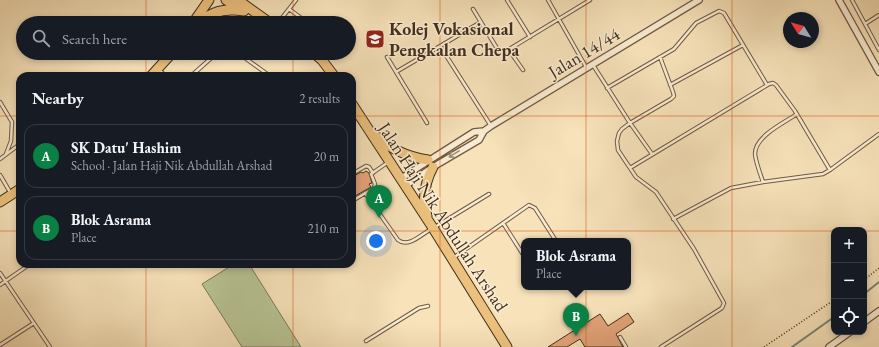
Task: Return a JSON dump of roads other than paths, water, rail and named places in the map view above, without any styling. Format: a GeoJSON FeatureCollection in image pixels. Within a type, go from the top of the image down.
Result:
{"type":"FeatureCollection","features":[{"type":"Feature","properties":{"kind":"main road"},"geometry":{"type":"LineString","coordinates":[[198,16],[209,0]]}},
{"type":"Feature","properties":{"kind":"main road"},"geometry":{"type":"LineString","coordinates":[[226,0],[244,5]]}},
{"type":"Feature","properties":{"kind":"main road"},"geometry":{"type":"LineString","coordinates":[[238,0],[260,16]]}},
{"type":"Feature","properties":{"kind":"main road"},"geometry":{"type":"LineString","coordinates":[[209,16],[244,5]]}},
{"type":"Feature","properties":{"kind":"main road"},"geometry":{"type":"LineString","coordinates":[[155,72],[166,60]]}},
{"type":"Feature","properties":{"kind":"main road"},"geometry":{"type":"LineString","coordinates":[[322,60],[331,72]]}},
{"type":"Feature","properties":{"kind":"main road","name":"Jalan Haji Nik Abdullah Arshad"},"geometry":{"type":"LineString","coordinates":[[356,111],[433,228],[507,347]]}},
{"type":"Feature","properties":{"kind":"main road"},"geometry":{"type":"LineString","coordinates":[[361,119],[377,137],[390,147],[431,163],[424,197],[427,213],[433,228]]}},
{"type":"Feature","properties":{"kind":"main road"},"geometry":{"type":"LineString","coordinates":[[0,202],[16,192]]}},
{"type":"Feature","properties":{"kind":"street","name":"Jalan 14/44"},"geometry":{"type":"LineString","coordinates":[[402,182],[474,132],[484,131],[699,0]]}},
{"type":"Feature","properties":{"kind":"street"},"geometry":{"type":"LineString","coordinates":[[839,0],[879,72]]}},
{"type":"Feature","properties":{"kind":"street","name":"Jalan 14/44"},"geometry":{"type":"LineString","coordinates":[[431,163],[479,140],[484,131]]}},
{"type":"Feature","properties":{"kind":"street"},"geometry":{"type":"LineString","coordinates":[[867,320],[879,311]]}},
{"type":"Feature","properties":{"kind":"street"},"geometry":{"type":"LineString","coordinates":[[829,347],[846,335]]}},
{"type":"Feature","properties":{"kind":"lane"},"geometry":{"type":"LineString","coordinates":[[284,16],[296,0]]}},
{"type":"Feature","properties":{"kind":"lane"},"geometry":{"type":"LineString","coordinates":[[507,0],[530,37]]}},
{"type":"Feature","properties":{"kind":"lane"},"geometry":{"type":"LineString","coordinates":[[548,0],[587,68]]}},
{"type":"Feature","properties":{"kind":"lane"},"geometry":{"type":"LineString","coordinates":[[473,9],[499,52],[503,53],[590,0]]}},
{"type":"Feature","properties":{"kind":"lane"},"geometry":{"type":"LineString","coordinates":[[852,0],[879,50]]}},
{"type":"Feature","properties":{"kind":"lane"},"geometry":{"type":"LineString","coordinates":[[289,9],[298,16]]}},
{"type":"Feature","properties":{"kind":"lane"},"geometry":{"type":"LineString","coordinates":[[607,88],[675,48],[697,22],[719,11],[724,13],[767,85]]}},
{"type":"Feature","properties":{"kind":"lane"},"geometry":{"type":"LineString","coordinates":[[865,24],[879,15]]}},
{"type":"Feature","properties":{"kind":"lane"},"geometry":{"type":"LineString","coordinates":[[396,72],[481,22]]}},
{"type":"Feature","properties":{"kind":"lane"},"geometry":{"type":"LineString","coordinates":[[670,85],[743,44]]}},
{"type":"Feature","properties":{"kind":"lane"},"geometry":{"type":"LineString","coordinates":[[440,46],[492,126]]}},
{"type":"Feature","properties":{"kind":"lane"},"geometry":{"type":"LineString","coordinates":[[509,50],[523,70]]}},
{"type":"Feature","properties":{"kind":"lane"},"geometry":{"type":"LineString","coordinates":[[387,57],[427,123]]}},
{"type":"Feature","properties":{"kind":"lane"},"geometry":{"type":"LineString","coordinates":[[660,57],[674,92],[673,98],[622,129],[617,141],[618,150],[638,179],[655,190],[694,249],[724,305],[722,308],[661,347]]}},
{"type":"Feature","properties":{"kind":"lane"},"geometry":{"type":"LineString","coordinates":[[196,72],[209,60]]}},
{"type":"Feature","properties":{"kind":"lane"},"geometry":{"type":"LineString","coordinates":[[248,60],[264,72]]}},
{"type":"Feature","properties":{"kind":"lane"},"geometry":{"type":"LineString","coordinates":[[593,65],[630,123],[652,154]]}},
{"type":"Feature","properties":{"kind":"lane"},"geometry":{"type":"LineString","coordinates":[[158,69],[161,72]]}},
{"type":"Feature","properties":{"kind":"lane"},"geometry":{"type":"LineString","coordinates":[[630,168],[771,83],[775,84],[797,114],[830,170]]}},
{"type":"Feature","properties":{"kind":"lane"},"geometry":{"type":"LineString","coordinates":[[0,102],[12,122],[11,141],[6,154]]}},
{"type":"Feature","properties":{"kind":"lane"},"geometry":{"type":"LineString","coordinates":[[763,182],[756,155],[759,142],[765,136],[797,114]]}},
{"type":"Feature","properties":{"kind":"lane"},"geometry":{"type":"LineString","coordinates":[[673,219],[731,188],[763,182],[819,175],[830,170],[879,134]]}},
{"type":"Feature","properties":{"kind":"lane"},"geometry":{"type":"LineString","coordinates":[[0,159],[16,147]]}},
{"type":"Feature","properties":{"kind":"lane"},"geometry":{"type":"LineString","coordinates":[[356,199],[375,186],[375,182],[371,176],[389,161]]}},
{"type":"Feature","properties":{"kind":"lane"},"geometry":{"type":"LineString","coordinates":[[356,172],[366,166],[373,173]]}},
{"type":"Feature","properties":{"kind":"lane"},"geometry":{"type":"LineString","coordinates":[[0,175],[12,195]]}},
{"type":"Feature","properties":{"kind":"lane"},"geometry":{"type":"LineString","coordinates":[[365,193],[398,240],[408,243],[489,194]]}},
{"type":"Feature","properties":{"kind":"lane"},"geometry":{"type":"LineString","coordinates":[[451,259],[527,206],[532,205],[535,208],[554,238]]}},
{"type":"Feature","properties":{"kind":"lane"},"geometry":{"type":"LineString","coordinates":[[503,223],[521,251]]}},
{"type":"Feature","properties":{"kind":"lane"},"geometry":{"type":"LineString","coordinates":[[0,285],[24,268]]}},
{"type":"Feature","properties":{"kind":"lane"},"geometry":{"type":"LineString","coordinates":[[0,273],[50,347]]}},
{"type":"Feature","properties":{"kind":"lane"},"geometry":{"type":"LineString","coordinates":[[0,279],[6,281]]}},
{"type":"Feature","properties":{"kind":"lane"},"geometry":{"type":"LineString","coordinates":[[366,341],[419,308],[428,306]]}},
{"type":"Feature","properties":{"kind":"lane"},"geometry":{"type":"LineString","coordinates":[[0,345],[34,323]]}},
{"type":"Feature","properties":{"kind":"lane"},"geometry":{"type":"LineString","coordinates":[[620,337],[626,347]]}},
{"type":"Feature","properties":{"kind":"waterway"},"geometry":{"type":"LineString","coordinates":[[867,292],[879,282]]}},
{"type":"Feature","properties":{"kind":"waterway"},"geometry":{"type":"LineString","coordinates":[[792,347],[831,319]]}},
{"type":"Feature","properties":{"kind":"place","name":"Kolej Vokasional Pengkalan Chepa"},"geometry":{"type":"Point","coordinates":[375,39]}},
{"type":"Feature","properties":{"kind":"place","name":"SK Datu' Hashim"},"geometry":{"type":"Point","coordinates":[379,218]}},
{"type":"Feature","properties":{"kind":"place","name":"Blok Asrama"},"geometry":{"type":"Point","coordinates":[576,336]}}]}
